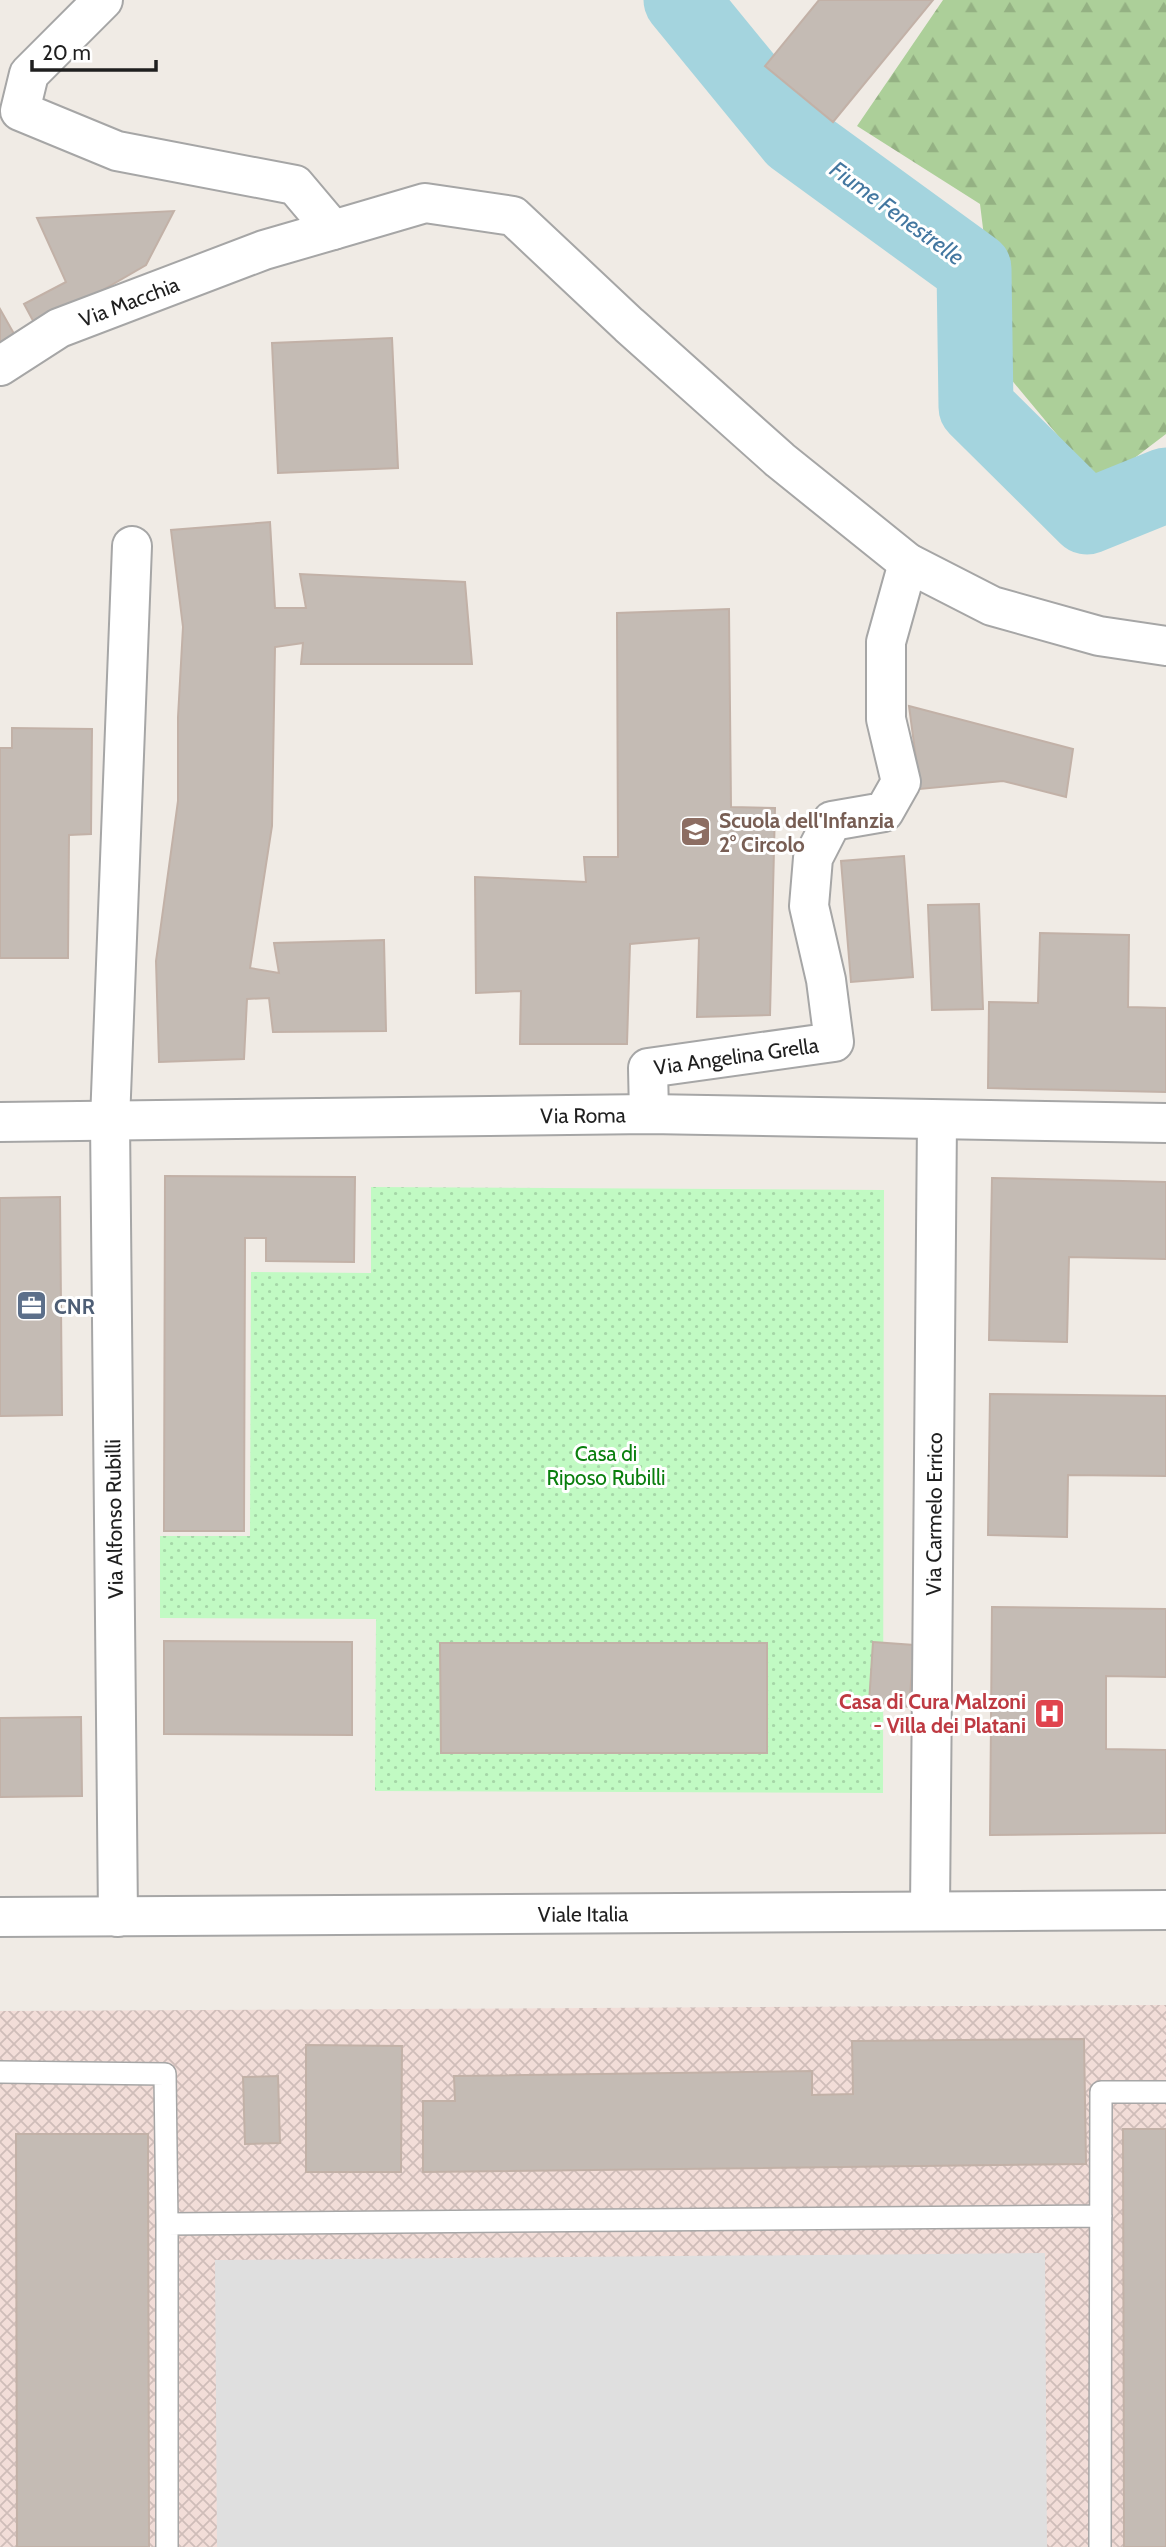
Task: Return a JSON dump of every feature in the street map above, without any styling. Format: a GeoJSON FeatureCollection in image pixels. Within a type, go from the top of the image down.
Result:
{"type":"FeatureCollection","features":[{"type":"Feature","properties":{"kind":"street"},"geometry":{"type":"LineString","coordinates":[[104,0],[29,74],[20,111],[117,151],[295,185],[333,230]]}},
{"type":"Feature","properties":{"kind":"street","name":"Via Macchia"},"geometry":{"type":"LineString","coordinates":[[0,366],[59,328],[264,250],[425,204],[513,216],[629,326],[780,460],[908,563],[992,606],[1099,636],[1166,646]]}},
{"type":"Feature","properties":{"kind":"street","name":"Via Alfonso Rubilli"},"geometry":{"type":"LineString","coordinates":[[118,1917],[110,1121],[132,546]]}},
{"type":"Feature","properties":{"kind":"street","name":"Via Angelina Grella"},"geometry":{"type":"LineString","coordinates":[[649,1114],[648,1068],[834,1042],[827,980],[809,906],[813,858],[831,821],[884,812],[901,782],[886,719],[886,642],[908,563]]}},
{"type":"Feature","properties":{"kind":"street","name":"Via Roma"},"geometry":{"type":"LineString","coordinates":[[0,1122],[649,1114],[1166,1123]]}},
{"type":"Feature","properties":{"kind":"street","name":"Via Carmelo Errico"},"geometry":{"type":"LineString","coordinates":[[930,1910],[937,1120]]}},
{"type":"Feature","properties":{"kind":"street","name":"Viale Italia"},"geometry":{"type":"LineString","coordinates":[[0,1917],[1166,1910]]}},
{"type":"Feature","properties":{"kind":"lane"},"geometry":{"type":"LineString","coordinates":[[0,2072],[165,2074],[167,2547]]}},
{"type":"Feature","properties":{"kind":"lane"},"geometry":{"type":"LineString","coordinates":[[1100,2547],[1101,2092],[1166,2092]]}},
{"type":"Feature","properties":{"kind":"lane"},"geometry":{"type":"LineString","coordinates":[[167,2224],[1101,2216]]}},
{"type":"Feature","properties":{"kind":"shaded area"},"geometry":{"type":"Polygon","coordinates":[[[1166,2005],[1166,2547],[0,2547],[0,2011],[1166,2005]]]}},
{"type":"Feature","properties":{"kind":"shaded area"},"geometry":{"type":"Polygon","coordinates":[[[1045,2253],[1047,2547],[217,2547],[215,2260],[1045,2253]]]}},
{"type":"Feature","properties":{"kind":"green space"},"geometry":{"type":"Polygon","coordinates":[[[943,0],[1166,0],[1166,434],[1099,485],[1000,366],[980,204],[857,126],[943,0]]]}},
{"type":"Feature","properties":{"kind":"green space","name":"Casa di Riposo Rubilli"},"geometry":{"type":"Polygon","coordinates":[[[371,1187],[884,1190],[883,1793],[375,1791],[376,1619],[160,1618],[160,1536],[250,1536],[251,1272],[371,1273],[371,1187]]]}},
{"type":"Feature","properties":{"kind":"building"},"geometry":{"type":"Polygon","coordinates":[[[819,0],[933,0],[833,122],[765,66],[819,0]]]}},
{"type":"Feature","properties":{"kind":"building"},"geometry":{"type":"Polygon","coordinates":[[[174,211],[146,265],[37,328],[24,304],[66,282],[37,218],[174,211]]]}},
{"type":"Feature","properties":{"kind":"building"},"geometry":{"type":"Polygon","coordinates":[[[0,309],[17,339],[0,348],[0,309]]]}},
{"type":"Feature","properties":{"kind":"building"},"geometry":{"type":"Polygon","coordinates":[[[392,338],[398,468],[278,473],[272,343],[392,338]]]}},
{"type":"Feature","properties":{"kind":"building"},"geometry":{"type":"Polygon","coordinates":[[[270,522],[275,608],[306,608],[300,574],[465,582],[472,664],[301,664],[303,643],[275,647],[272,826],[250,968],[279,973],[274,943],[384,940],[386,1031],[273,1032],[269,998],[247,999],[244,1059],[159,1062],[156,961],[178,801],[178,717],[183,627],[171,530],[270,522]]]}},
{"type":"Feature","properties":{"kind":"building","name":"Scuola dell'Infanzia 2° Circolo"},"geometry":{"type":"Polygon","coordinates":[[[729,609],[731,807],[775,808],[770,1015],[697,1017],[699,938],[630,944],[627,1044],[520,1044],[521,991],[476,993],[475,877],[586,882],[584,857],[618,857],[617,613],[729,609]]]}},
{"type":"Feature","properties":{"kind":"building"},"geometry":{"type":"Polygon","coordinates":[[[909,706],[1073,749],[1066,797],[1003,781],[920,789],[909,706]]]}},
{"type":"Feature","properties":{"kind":"building"},"geometry":{"type":"Polygon","coordinates":[[[12,728],[92,729],[91,834],[69,835],[68,958],[0,958],[0,748],[12,748],[12,728]]]}},
{"type":"Feature","properties":{"kind":"building"},"geometry":{"type":"Polygon","coordinates":[[[904,856],[913,977],[851,982],[841,861],[904,856]]]}},
{"type":"Feature","properties":{"kind":"building"},"geometry":{"type":"Polygon","coordinates":[[[979,904],[983,1009],[932,1010],[928,905],[979,904]]]}},
{"type":"Feature","properties":{"kind":"building"},"geometry":{"type":"Polygon","coordinates":[[[1040,933],[1129,935],[1128,1007],[1166,1008],[1166,1092],[988,1088],[989,1002],[1038,1003],[1040,933]]]}},
{"type":"Feature","properties":{"kind":"building"},"geometry":{"type":"Polygon","coordinates":[[[165,1176],[355,1177],[354,1262],[266,1261],[266,1238],[245,1238],[244,1531],[164,1531],[165,1176]]]}},
{"type":"Feature","properties":{"kind":"building"},"geometry":{"type":"Polygon","coordinates":[[[992,1178],[1166,1182],[1166,1259],[1069,1257],[1067,1342],[989,1340],[992,1178]]]}},
{"type":"Feature","properties":{"kind":"building","name":"CNR"},"geometry":{"type":"Polygon","coordinates":[[[60,1197],[62,1415],[0,1416],[0,1198],[60,1197]]]}},
{"type":"Feature","properties":{"kind":"building"},"geometry":{"type":"Polygon","coordinates":[[[990,1394],[1166,1396],[1166,1476],[1068,1475],[1067,1537],[988,1535],[990,1394]]]}},
{"type":"Feature","properties":{"kind":"building","name":"Casa di Cura Malzoni - Villa dei Platani"},"geometry":{"type":"Polygon","coordinates":[[[992,1607],[1166,1609],[1166,1677],[1106,1676],[1106,1749],[1166,1750],[1166,1833],[990,1835],[992,1607]]]}},
{"type":"Feature","properties":{"kind":"building"},"geometry":{"type":"Polygon","coordinates":[[[164,1641],[352,1642],[352,1735],[164,1734],[164,1641]]]}},
{"type":"Feature","properties":{"kind":"building"},"geometry":{"type":"Polygon","coordinates":[[[873,1642],[914,1645],[909,1707],[869,1703],[873,1642]]]}},
{"type":"Feature","properties":{"kind":"building"},"geometry":{"type":"Polygon","coordinates":[[[440,1643],[767,1643],[767,1753],[441,1753],[440,1643]]]}},
{"type":"Feature","properties":{"kind":"building"},"geometry":{"type":"Polygon","coordinates":[[[81,1717],[82,1796],[0,1797],[0,1718],[81,1717]]]}},
{"type":"Feature","properties":{"kind":"building"},"geometry":{"type":"Polygon","coordinates":[[[1084,2039],[1086,2164],[423,2172],[423,2101],[455,2101],[454,2076],[812,2071],[812,2095],[853,2094],[852,2041],[1084,2039]]]}},
{"type":"Feature","properties":{"kind":"building"},"geometry":{"type":"Polygon","coordinates":[[[306,2045],[402,2046],[401,2172],[306,2172],[306,2045]]]}},
{"type":"Feature","properties":{"kind":"building"},"geometry":{"type":"Polygon","coordinates":[[[278,2076],[280,2143],[245,2144],[243,2077],[278,2076]]]}},
{"type":"Feature","properties":{"kind":"building"},"geometry":{"type":"Polygon","coordinates":[[[1123,2129],[1166,2129],[1166,2547],[1124,2547],[1123,2129]]]}},
{"type":"Feature","properties":{"kind":"building"},"geometry":{"type":"Polygon","coordinates":[[[16,2134],[148,2134],[149,2547],[17,2547],[16,2134]]]}},
{"type":"Feature","properties":{"kind":"waterway","name":"Fiume Fenestrelle"},"geometry":{"type":"LineString","coordinates":[[681,0],[794,138],[974,269],[976,407],[1087,517],[1166,485]]}},
{"type":"Feature","properties":{"kind":"place","name":"Scuola dell'Infanzia 2° Circolo"},"geometry":{"type":"Point","coordinates":[696,832]}},
{"type":"Feature","properties":{"kind":"place","name":"CNR"},"geometry":{"type":"Point","coordinates":[31,1306]}},
{"type":"Feature","properties":{"kind":"place","name":"Casa di Cura Malzoni - Villa dei Platani"},"geometry":{"type":"Point","coordinates":[1049,1713]}}]}
